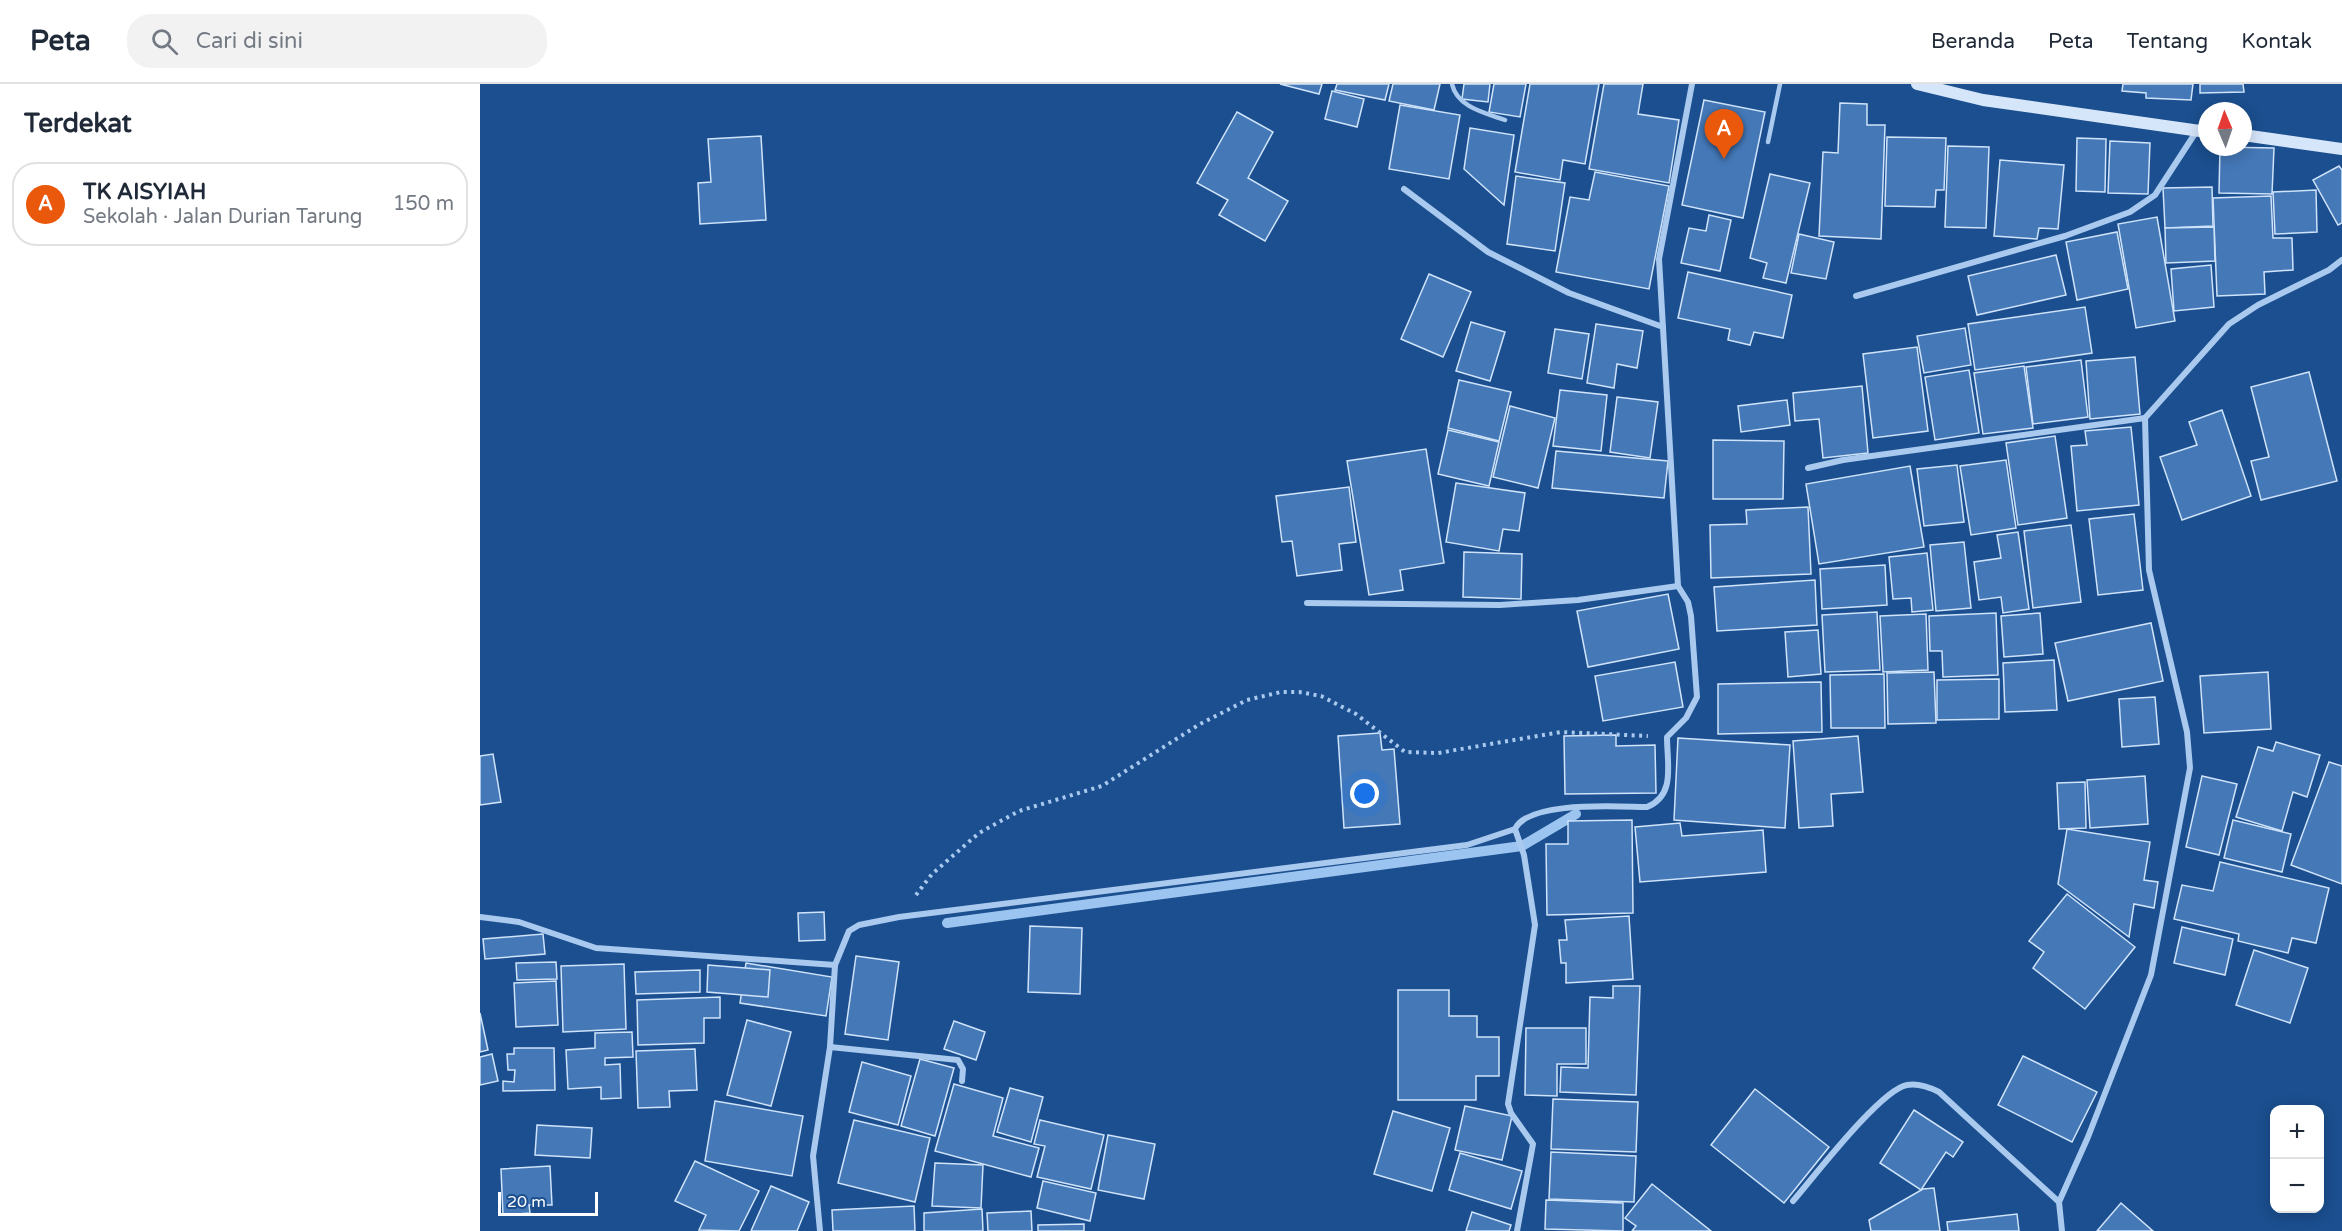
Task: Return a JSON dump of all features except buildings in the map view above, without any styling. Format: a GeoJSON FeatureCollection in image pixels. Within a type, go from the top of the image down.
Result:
{"type":"FeatureCollection","features":[{"type":"Feature","properties":{"kind":"street"},"geometry":{"type":"LineString","coordinates":[[1517,1231],[1533,1144],[1511,1113],[1508,1104],[1535,925],[1524,855],[1517,832],[1521,821],[1566,806],[1647,807],[1657,803],[1667,789],[1667,737],[1686,718],[1697,697],[1691,616],[1688,602],[1678,586],[1659,259],[1692,84]]}},
{"type":"Feature","properties":{"kind":"street"},"geometry":{"type":"LineString","coordinates":[[1917,84],[1983,100],[2198,131]]}},
{"type":"Feature","properties":{"kind":"street"},"geometry":{"type":"LineString","coordinates":[[2252,136],[2342,149]]}},
{"type":"Feature","properties":{"kind":"street"},"geometry":{"type":"LineString","coordinates":[[1856,296],[2065,236],[2130,212],[2155,195],[2198,137]]}},
{"type":"Feature","properties":{"kind":"street"},"geometry":{"type":"LineString","coordinates":[[1404,189],[1488,252],[1569,293],[1663,327]]}},
{"type":"Feature","properties":{"kind":"street"},"geometry":{"type":"LineString","coordinates":[[1808,468],[1843,460],[2145,418],[2229,324],[2258,305],[2329,270],[2342,260]]}},
{"type":"Feature","properties":{"kind":"street"},"geometry":{"type":"LineString","coordinates":[[2062,1231],[2059,1202],[2088,1137],[2151,975],[2190,768],[2187,732],[2149,570],[2145,418]]}},
{"type":"Feature","properties":{"kind":"street"},"geometry":{"type":"LineString","coordinates":[[1307,603],[1500,605],[1578,600],[1678,586]]}},
{"type":"Feature","properties":{"kind":"street"},"geometry":{"type":"LineString","coordinates":[[820,1231],[813,1155],[830,1047],[835,965],[849,931],[859,926],[899,917],[1467,845],[1517,832]]}},
{"type":"Feature","properties":{"kind":"street"},"geometry":{"type":"LineString","coordinates":[[480,917],[519,922],[596,948],[835,965]]}},
{"type":"Feature","properties":{"kind":"street"},"geometry":{"type":"LineString","coordinates":[[830,1047],[958,1059],[963,1069],[962,1081]]}},
{"type":"Feature","properties":{"kind":"street"},"geometry":{"type":"LineString","coordinates":[[1793,1201],[1882,1099],[1907,1085],[1919,1085],[1939,1092],[2059,1202]]}},
{"type":"Feature","properties":{"kind":"lane"},"geometry":{"type":"LineString","coordinates":[[1452,84],[1457,96],[1465,103],[1505,120]]}},
{"type":"Feature","properties":{"kind":"lane"},"geometry":{"type":"LineString","coordinates":[[1768,142],[1780,84]]}},
{"type":"Feature","properties":{"kind":"path"},"geometry":{"type":"LineString","coordinates":[[899,917],[932,874],[979,832],[1019,811],[1102,786],[1200,724],[1247,700],[1281,692],[1321,696],[1356,714],[1405,752],[1438,753],[1561,732],[1667,737]]}},
{"type":"Feature","properties":{"kind":"waterway"},"geometry":{"type":"LineString","coordinates":[[947,923],[1522,846],[1576,814]]}},
{"type":"Feature","properties":{"kind":"place","name":"TK AISYIAH"},"geometry":{"type":"Point","coordinates":[1724,159]}}]}
